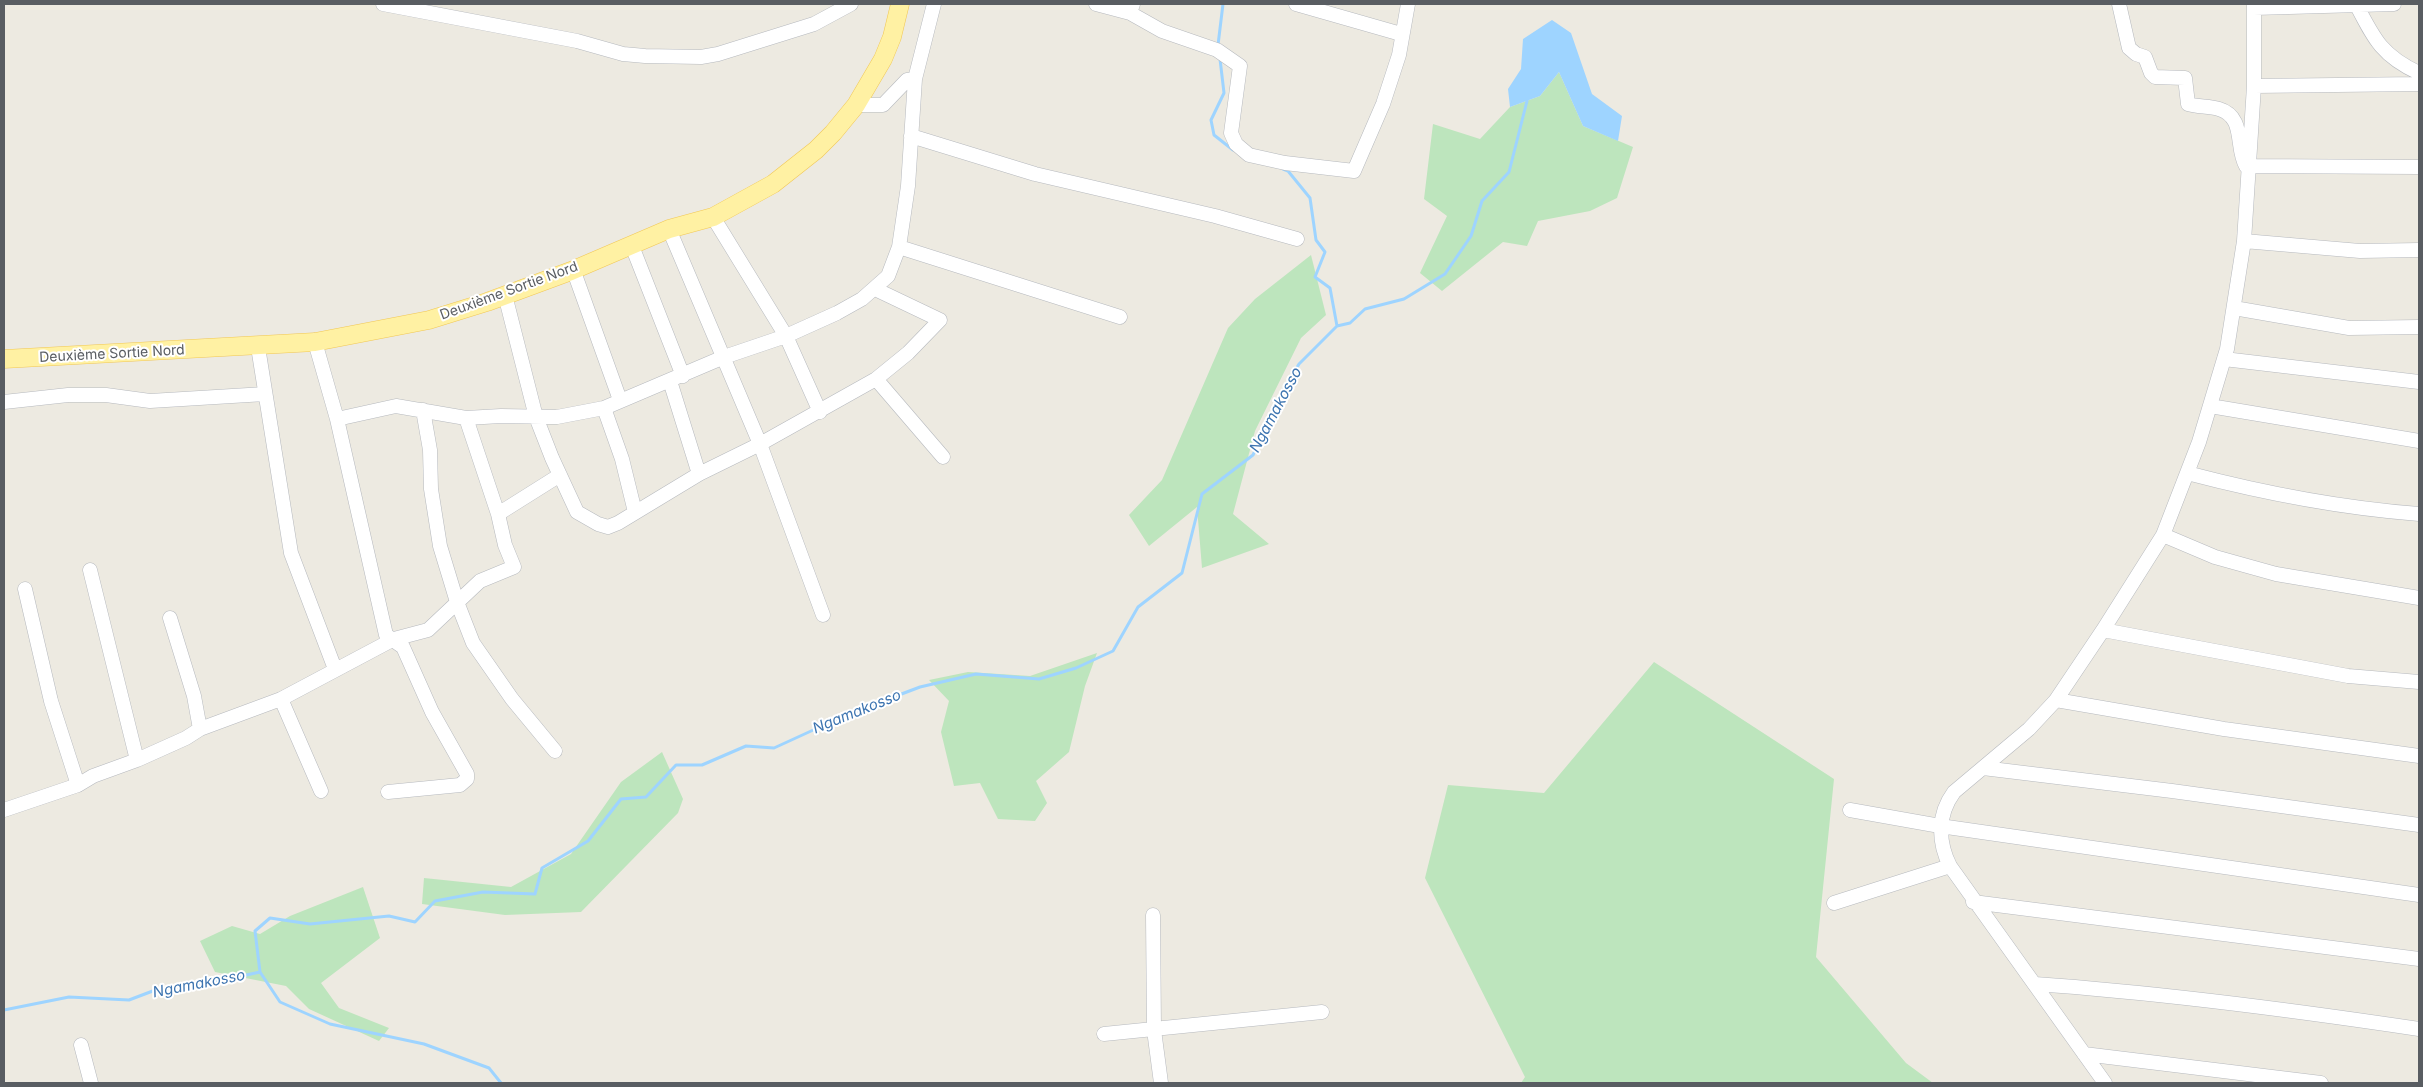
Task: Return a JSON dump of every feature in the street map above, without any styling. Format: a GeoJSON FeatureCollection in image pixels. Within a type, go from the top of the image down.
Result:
{"type":"FeatureCollection","features":[{"type":"Feature","properties":{"kind":"main road","name":"Deuxième Sortie Nord"},"geometry":{"type":"LineString","coordinates":[[4,359],[258,347],[315,342],[429,320],[505,295],[632,246],[669,229],[713,217],[753,196],[794,168],[816,150],[856,105],[883,59],[892,37],[900,4]]}},
{"type":"Feature","properties":{"kind":"street"},"geometry":{"type":"LineString","coordinates":[[383,4],[577,41],[622,54],[701,57],[718,54],[814,24],[851,4]]}},
{"type":"Feature","properties":{"kind":"street"},"geometry":{"type":"LineString","coordinates":[[337,419],[396,406],[466,418],[569,415],[604,408],[724,357],[786,336],[837,314],[875,289],[888,276],[899,247],[908,186],[915,80],[934,4]]}},
{"type":"Feature","properties":{"kind":"street"},"geometry":{"type":"LineString","coordinates":[[1096,4],[1131,8],[1162,32],[1217,50],[1240,66],[1231,133],[1236,144],[1249,155],[1285,163],[1354,171],[1383,104],[1399,55],[1401,34],[1408,4]]}},
{"type":"Feature","properties":{"kind":"street"},"geometry":{"type":"LineString","coordinates":[[1296,4],[1401,34]]}},
{"type":"Feature","properties":{"kind":"street"},"geometry":{"type":"LineString","coordinates":[[2119,4],[2129,48],[2136,54],[2145,57],[2150,73],[2154,77],[2185,78],[2188,104],[2220,109],[2233,119],[2238,130],[2244,164],[2250,167],[2419,167]]}},
{"type":"Feature","properties":{"kind":"street"},"geometry":{"type":"LineString","coordinates":[[2356,4],[2373,36],[2386,53],[2398,64],[2419,73]]}},
{"type":"Feature","properties":{"kind":"street"},"geometry":{"type":"LineString","coordinates":[[2105,1083],[2035,984],[1973,902],[1950,866],[1941,843],[1940,826],[1950,797],[2028,729],[2056,700],[2163,535],[2187,473],[2224,360],[2244,241],[2254,86],[2254,6],[2394,4]]}},
{"type":"Feature","properties":{"kind":"street"},"geometry":{"type":"LineString","coordinates":[[856,105],[883,105],[904,82],[915,80]]}},
{"type":"Feature","properties":{"kind":"street"},"geometry":{"type":"LineString","coordinates":[[2254,86],[2419,84]]}},
{"type":"Feature","properties":{"kind":"street"},"geometry":{"type":"LineString","coordinates":[[911,136],[1035,174],[1215,216],[1298,239]]}},
{"type":"Feature","properties":{"kind":"street"},"geometry":{"type":"LineString","coordinates":[[713,217],[786,336],[820,412]]}},
{"type":"Feature","properties":{"kind":"street"},"geometry":{"type":"LineString","coordinates":[[669,229],[760,444],[824,615]]}},
{"type":"Feature","properties":{"kind":"street"},"geometry":{"type":"LineString","coordinates":[[2244,241],[2360,251],[2419,250]]}},
{"type":"Feature","properties":{"kind":"street"},"geometry":{"type":"LineString","coordinates":[[632,246],[676,379],[699,474]]}},
{"type":"Feature","properties":{"kind":"street"},"geometry":{"type":"LineString","coordinates":[[899,247],[1120,317]]}},
{"type":"Feature","properties":{"kind":"street"},"geometry":{"type":"LineString","coordinates":[[573,269],[620,400]]}},
{"type":"Feature","properties":{"kind":"street"},"geometry":{"type":"LineString","coordinates":[[505,295],[536,417],[560,475],[577,512],[598,524],[608,527],[618,523],[699,474],[820,412],[876,379],[908,353],[940,320],[875,289]]}},
{"type":"Feature","properties":{"kind":"street"},"geometry":{"type":"LineString","coordinates":[[2234,308],[2349,328],[2419,327]]}},
{"type":"Feature","properties":{"kind":"street"},"geometry":{"type":"LineString","coordinates":[[315,342],[337,419],[386,635],[403,647],[432,712],[467,774],[467,779],[460,785],[388,792]]}},
{"type":"Feature","properties":{"kind":"street"},"geometry":{"type":"LineString","coordinates":[[258,347],[291,553],[335,669]]}},
{"type":"Feature","properties":{"kind":"street"},"geometry":{"type":"LineString","coordinates":[[2224,360],[2419,382]]}},
{"type":"Feature","properties":{"kind":"street"},"geometry":{"type":"LineString","coordinates":[[876,379],[943,457]]}},
{"type":"Feature","properties":{"kind":"street"},"geometry":{"type":"LineString","coordinates":[[4,402],[68,395],[106,395],[150,401],[265,394]]}},
{"type":"Feature","properties":{"kind":"street"},"geometry":{"type":"LineString","coordinates":[[2210,406],[2419,441]]}},
{"type":"Feature","properties":{"kind":"street"},"geometry":{"type":"LineString","coordinates":[[604,408],[622,459],[635,512]]}},
{"type":"Feature","properties":{"kind":"street"},"geometry":{"type":"LineString","coordinates":[[423,410],[430,450],[431,489],[440,546],[457,602],[473,643],[512,699],[556,751]]}},
{"type":"Feature","properties":{"kind":"street"},"geometry":{"type":"LineString","coordinates":[[4,806],[78,785],[93,776],[137,760],[186,738],[200,728],[281,699],[394,639],[428,630],[480,581],[514,567],[505,545],[498,514],[466,418]]}},
{"type":"Feature","properties":{"kind":"street"},"geometry":{"type":"LineString","coordinates":[[2187,473],[2252,490],[2342,505],[2419,514]]}},
{"type":"Feature","properties":{"kind":"street"},"geometry":{"type":"LineString","coordinates":[[498,514],[560,475]]}},
{"type":"Feature","properties":{"kind":"street"},"geometry":{"type":"LineString","coordinates":[[2163,535],[2215,557],[2276,574],[2419,598]]}},
{"type":"Feature","properties":{"kind":"street"},"geometry":{"type":"LineString","coordinates":[[90,570],[137,760]]}},
{"type":"Feature","properties":{"kind":"street"},"geometry":{"type":"LineString","coordinates":[[25,589],[51,701],[78,785]]}},
{"type":"Feature","properties":{"kind":"street"},"geometry":{"type":"LineString","coordinates":[[170,618],[194,696],[200,728]]}},
{"type":"Feature","properties":{"kind":"street"},"geometry":{"type":"LineString","coordinates":[[2103,630],[2348,676],[2419,682]]}},
{"type":"Feature","properties":{"kind":"street"},"geometry":{"type":"LineString","coordinates":[[281,699],[321,791]]}},
{"type":"Feature","properties":{"kind":"street"},"geometry":{"type":"LineString","coordinates":[[2056,700],[2224,728],[2419,756]]}},
{"type":"Feature","properties":{"kind":"street"},"geometry":{"type":"LineString","coordinates":[[1983,768],[2172,791],[2419,825]]}},
{"type":"Feature","properties":{"kind":"street"},"geometry":{"type":"LineString","coordinates":[[1850,810],[1940,826],[2419,895]]}},
{"type":"Feature","properties":{"kind":"street"},"geometry":{"type":"LineString","coordinates":[[1834,903],[1950,866]]}},
{"type":"Feature","properties":{"kind":"street"},"geometry":{"type":"LineString","coordinates":[[1973,902],[2419,959]]}},
{"type":"Feature","properties":{"kind":"street"},"geometry":{"type":"LineString","coordinates":[[1153,915],[1154,1030],[1161,1083]]}},
{"type":"Feature","properties":{"kind":"street"},"geometry":{"type":"LineString","coordinates":[[2035,984],[2134,992],[2310,1013],[2419,1029]]}},
{"type":"Feature","properties":{"kind":"street"},"geometry":{"type":"LineString","coordinates":[[1104,1034],[1322,1012]]}},
{"type":"Feature","properties":{"kind":"street"},"geometry":{"type":"LineString","coordinates":[[81,1045],[91,1083]]}},
{"type":"Feature","properties":{"kind":"street"},"geometry":{"type":"LineString","coordinates":[[2084,1054],[2321,1083]]}},
{"type":"Feature","properties":{"kind":"green space"},"geometry":{"type":"Polygon","coordinates":[[[1559,72],[1583,126],[1633,147],[1617,198],[1590,211],[1538,221],[1527,246],[1503,242],[1442,291],[1420,273],[1447,216],[1424,199],[1433,124],[1480,139],[1510,107],[1540,96],[1559,72]]]}},
{"type":"Feature","properties":{"kind":"green space"},"geometry":{"type":"Polygon","coordinates":[[[1311,255],[1326,315],[1301,338],[1255,431],[1233,514],[1269,544],[1202,568],[1197,507],[1149,546],[1129,515],[1162,480],[1228,328],[1255,299],[1311,255]]]}},
{"type":"Feature","properties":{"kind":"green space"},"geometry":{"type":"Polygon","coordinates":[[[1097,653],[1085,686],[1069,752],[1036,781],[1047,803],[1035,821],[998,819],[980,783],[954,786],[941,732],[949,701],[929,680],[968,672],[1030,676],[1097,653]]]}},
{"type":"Feature","properties":{"kind":"green space"},"geometry":{"type":"Polygon","coordinates":[[[1654,662],[1834,779],[1816,957],[1906,1063],[1933,1083],[1521,1083],[1525,1077],[1425,878],[1448,785],[1544,793],[1654,662]]]}},
{"type":"Feature","properties":{"kind":"green space"},"geometry":{"type":"Polygon","coordinates":[[[662,752],[683,799],[678,813],[581,912],[505,915],[422,904],[424,878],[511,887],[571,854],[621,782],[662,752]]]}},
{"type":"Feature","properties":{"kind":"green space"},"geometry":{"type":"Polygon","coordinates":[[[363,887],[380,938],[321,983],[339,1008],[389,1028],[379,1041],[309,1009],[286,986],[215,972],[200,941],[232,926],[260,934],[290,916],[363,887]]]}},
{"type":"Feature","properties":{"kind":"water"},"geometry":{"type":"Polygon","coordinates":[[[1552,20],[1571,33],[1592,94],[1622,116],[1618,141],[1583,126],[1559,72],[1540,96],[1510,107],[1508,89],[1521,69],[1523,39],[1552,20]]]}},
{"type":"Feature","properties":{"kind":"waterway"},"geometry":{"type":"LineString","coordinates":[[1218,45],[1223,4]]}},
{"type":"Feature","properties":{"kind":"waterway"},"geometry":{"type":"LineString","coordinates":[[1220,59],[1224,93],[1211,120],[1214,135],[1233,150]]}},
{"type":"Feature","properties":{"kind":"waterway","name":"Ngamakosso"},"geometry":{"type":"LineString","coordinates":[[4,1010],[69,997],[129,1000],[158,989],[210,983],[260,972],[255,931],[270,918],[310,924],[389,916],[415,922],[435,901],[483,892],[535,894],[542,868],[588,841],[621,799],[646,797],[676,765],[702,765],[746,746],[774,748],[846,715],[920,687],[976,674],[1039,679],[1076,668],[1113,651],[1138,607],[1182,573],[1202,494],[1253,455],[1284,389],[1299,364],[1337,326],[1350,323],[1365,309],[1404,299],[1445,274],[1471,236],[1482,201],[1509,172],[1527,101]]}},
{"type":"Feature","properties":{"kind":"waterway"},"geometry":{"type":"LineString","coordinates":[[1283,169],[1288,171],[1310,198],[1316,240],[1325,252],[1315,277],[1330,288],[1337,326]]}},
{"type":"Feature","properties":{"kind":"waterway"},"geometry":{"type":"LineString","coordinates":[[260,972],[280,1002],[330,1024],[424,1044],[489,1068],[501,1083]]}}]}
